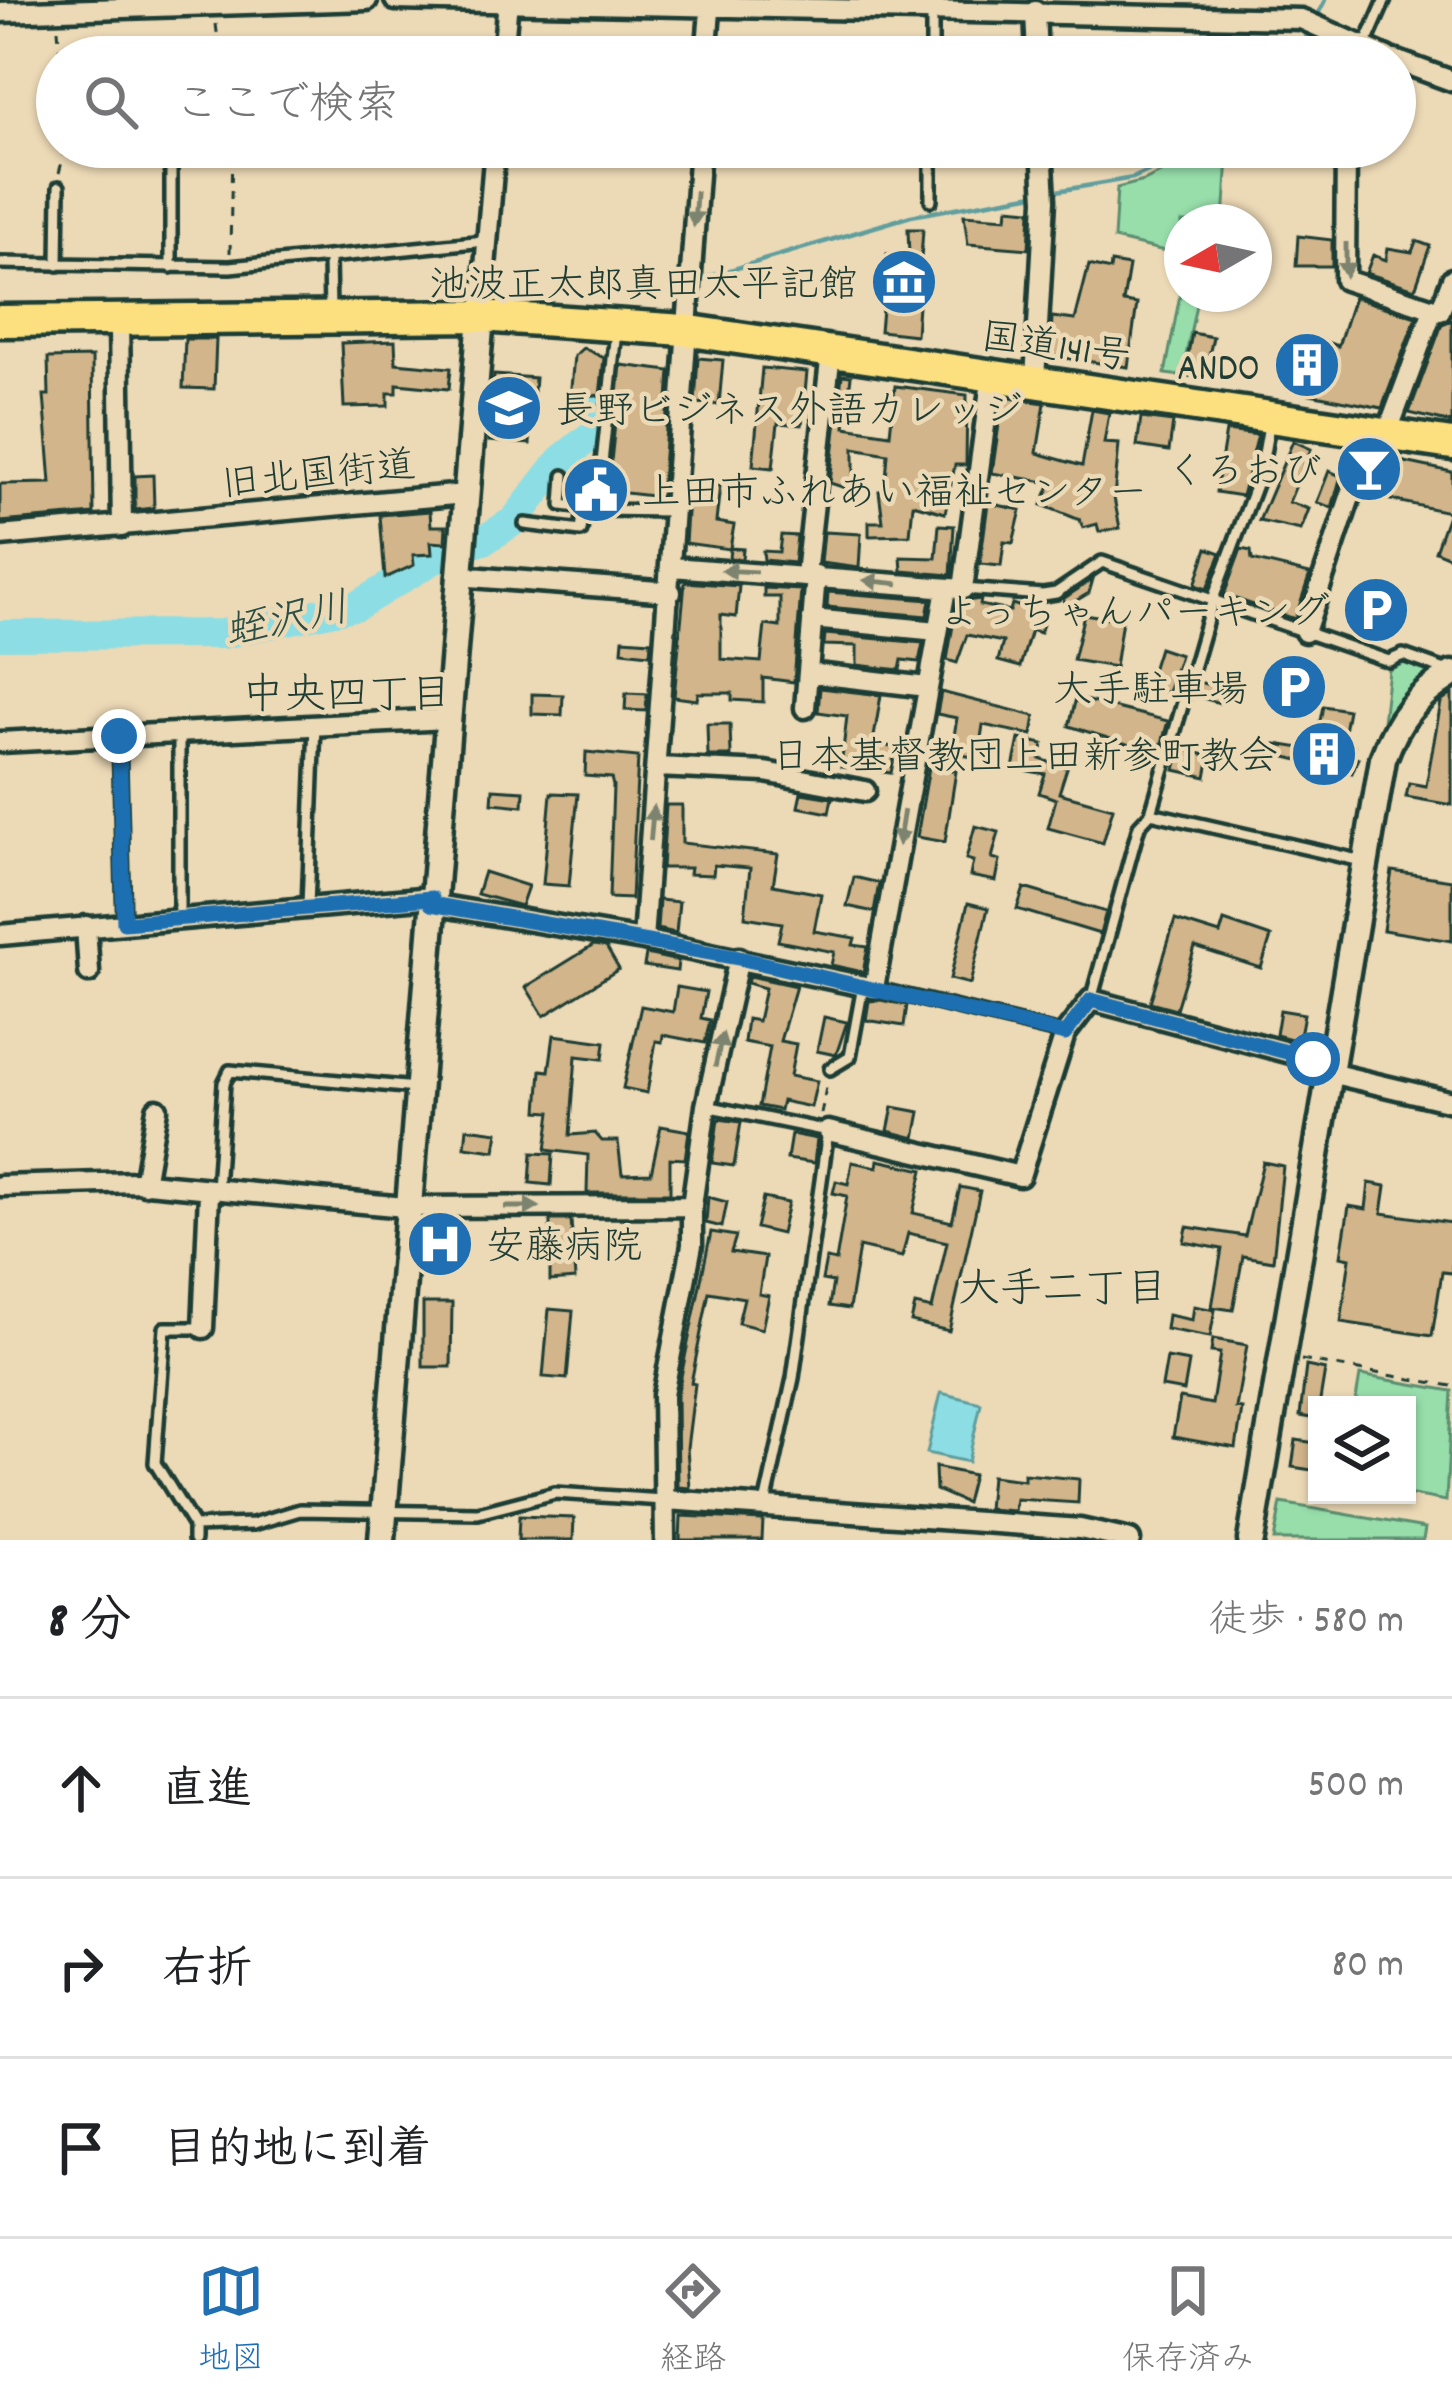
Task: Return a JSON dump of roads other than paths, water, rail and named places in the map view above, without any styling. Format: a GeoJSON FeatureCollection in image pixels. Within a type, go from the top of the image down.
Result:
{"type":"FeatureCollection","features":[{"type":"Feature","properties":{"kind":"highway","name":"国道141号"},"geometry":{"type":"LineString","coordinates":[[0,321],[482,316],[617,326],[685,321],[831,352],[1376,429],[1452,444]]}},
{"type":"Feature","properties":{"kind":"street"},"geometry":{"type":"LineString","coordinates":[[0,12],[367,0]]}},
{"type":"Feature","properties":{"kind":"street"},"geometry":{"type":"LineString","coordinates":[[395,0],[932,8],[959,4],[1308,23],[1332,36]]}},
{"type":"Feature","properties":{"kind":"street"},"geometry":{"type":"LineString","coordinates":[[1308,23],[1311,0]]}},
{"type":"Feature","properties":{"kind":"street"},"geometry":{"type":"LineString","coordinates":[[505,36],[508,1]]}},
{"type":"Feature","properties":{"kind":"street"},"geometry":{"type":"LineString","coordinates":[[708,36],[711,2]]}},
{"type":"Feature","properties":{"kind":"street"},"geometry":{"type":"LineString","coordinates":[[1035,11],[1036,36]]}},
{"type":"Feature","properties":{"kind":"street"},"geometry":{"type":"LineString","coordinates":[[1416,67],[1452,81]]}},
{"type":"Feature","properties":{"kind":"street"},"geometry":{"type":"LineString","coordinates":[[482,316],[493,168]]}},
{"type":"Feature","properties":{"kind":"street"},"geometry":{"type":"LineString","coordinates":[[643,940],[698,168]]}},
{"type":"Feature","properties":{"kind":"street"},"geometry":{"type":"LineString","coordinates":[[1035,380],[1043,168]]}},
{"type":"Feature","properties":{"kind":"street"},"geometry":{"type":"LineString","coordinates":[[1346,168],[1345,280],[1440,311],[1452,279]]}},
{"type":"Feature","properties":{"kind":"street"},"geometry":{"type":"LineString","coordinates":[[1305,632],[1376,429],[1433,310]]}},
{"type":"Feature","properties":{"kind":"street","name":"旧北国街道"},"geometry":{"type":"LineString","coordinates":[[0,536],[465,494],[482,316]]}},
{"type":"Feature","properties":{"kind":"street"},"geometry":{"type":"LineString","coordinates":[[119,321],[122,527]]}},
{"type":"Feature","properties":{"kind":"street"},"geometry":{"type":"LineString","coordinates":[[805,708],[811,575],[831,352]]}},
{"type":"Feature","properties":{"kind":"street"},"geometry":{"type":"LineString","coordinates":[[0,934],[308,906],[431,901],[868,987],[938,632],[954,589],[992,374]]}},
{"type":"Feature","properties":{"kind":"street"},"geometry":{"type":"LineString","coordinates":[[382,1540],[465,494]]}},
{"type":"Feature","properties":{"kind":"street"},"geometry":{"type":"LineString","coordinates":[[459,559],[671,592]]}},
{"type":"Feature","properties":{"kind":"street"},"geometry":{"type":"LineString","coordinates":[[672,567],[954,589]]}},
{"type":"Feature","properties":{"kind":"street"},"geometry":{"type":"LineString","coordinates":[[812,620],[938,632]]}},
{"type":"Feature","properties":{"kind":"street"},"geometry":{"type":"LineString","coordinates":[[1251,1540],[1383,759],[1396,724],[1415,700],[1452,673]]}},
{"type":"Feature","properties":{"kind":"street"},"geometry":{"type":"LineString","coordinates":[[808,674],[927,687]]}},
{"type":"Feature","properties":{"kind":"street"},"geometry":{"type":"LineString","coordinates":[[0,742],[447,719]]}},
{"type":"Feature","properties":{"kind":"street"},"geometry":{"type":"LineString","coordinates":[[657,766],[765,772],[866,791]]}},
{"type":"Feature","properties":{"kind":"street"},"geometry":{"type":"LineString","coordinates":[[86,926],[89,972]]}},
{"type":"Feature","properties":{"kind":"street"},"geometry":{"type":"LineString","coordinates":[[665,1540],[663,1395],[692,1245],[692,1206],[706,1106],[739,958]]}},
{"type":"Feature","properties":{"kind":"street"},"geometry":{"type":"LineString","coordinates":[[824,1129],[1020,1176],[1065,1034],[1091,1000],[1313,1059],[1330,1073],[1452,1102]]}},
{"type":"Feature","properties":{"kind":"street"},"geometry":{"type":"LineString","coordinates":[[144,1184],[158,1109]]}},
{"type":"Feature","properties":{"kind":"street"},"geometry":{"type":"LineString","coordinates":[[0,1186],[144,1184],[213,1194],[405,1208],[692,1206]]}},
{"type":"Feature","properties":{"kind":"street"},"geometry":{"type":"LineString","coordinates":[[203,1328],[213,1194]]}},
{"type":"Feature","properties":{"kind":"street"},"geometry":{"type":"LineString","coordinates":[[667,1501],[765,1504],[1130,1540]]}},
{"type":"Feature","properties":{"kind":"lane"},"geometry":{"type":"LineString","coordinates":[[1367,36],[1385,0]]}},
{"type":"Feature","properties":{"kind":"lane"},"geometry":{"type":"LineString","coordinates":[[932,8],[932,36]]}},
{"type":"Feature","properties":{"kind":"lane"},"geometry":{"type":"LineString","coordinates":[[170,267],[171,168]]}},
{"type":"Feature","properties":{"kind":"lane"},"geometry":{"type":"LineString","coordinates":[[931,168],[931,200]]}},
{"type":"Feature","properties":{"kind":"lane"},"geometry":{"type":"LineString","coordinates":[[58,265],[59,187]]}},
{"type":"Feature","properties":{"kind":"lane"},"geometry":{"type":"LineString","coordinates":[[0,263],[230,267],[487,241]]}},
{"type":"Feature","properties":{"kind":"lane"},"geometry":{"type":"LineString","coordinates":[[329,258],[330,317]]}},
{"type":"Feature","properties":{"kind":"lane"},"geometry":{"type":"LineString","coordinates":[[597,510],[617,326]]}},
{"type":"Feature","properties":{"kind":"lane"},"geometry":{"type":"LineString","coordinates":[[1091,1000],[1139,826],[1151,813],[1213,599],[1261,471],[1271,414]]}},
{"type":"Feature","properties":{"kind":"lane"},"geometry":{"type":"LineString","coordinates":[[564,476],[562,505],[673,512]]}},
{"type":"Feature","properties":{"kind":"lane"},"geometry":{"type":"LineString","coordinates":[[525,524],[581,532],[584,508]]}},
{"type":"Feature","properties":{"kind":"lane"},"geometry":{"type":"LineString","coordinates":[[954,589],[1043,596],[1102,562],[1389,661],[1403,656],[1452,673]]}},
{"type":"Feature","properties":{"kind":"lane"},"geometry":{"type":"LineString","coordinates":[[308,906],[314,724]]}},
{"type":"Feature","properties":{"kind":"lane"},"geometry":{"type":"LineString","coordinates":[[179,732],[179,918]]}},
{"type":"Feature","properties":{"kind":"lane"},"geometry":{"type":"LineString","coordinates":[[119,736],[124,923]]}},
{"type":"Feature","properties":{"kind":"lane"},"geometry":{"type":"LineString","coordinates":[[1151,813],[1364,862]]}},
{"type":"Feature","properties":{"kind":"lane"},"geometry":{"type":"LineString","coordinates":[[830,1069],[850,1057],[868,987],[1065,1034]]}},
{"type":"Feature","properties":{"kind":"lane"},"geometry":{"type":"LineString","coordinates":[[213,1194],[224,1083],[230,1072],[416,1088]]}},
{"type":"Feature","properties":{"kind":"lane"},"geometry":{"type":"LineString","coordinates":[[706,1106],[824,1129],[793,1378],[765,1504]]}},
{"type":"Feature","properties":{"kind":"lane"},"geometry":{"type":"LineString","coordinates":[[194,1540],[194,1526],[155,1463],[165,1328],[203,1328]]}},
{"type":"Feature","properties":{"kind":"lane"},"geometry":{"type":"LineString","coordinates":[[194,1526],[253,1524],[300,1510],[478,1513],[555,1493],[667,1501]]}},
{"type":"Feature","properties":{"kind":"water"},"geometry":{"type":"Polygon","coordinates":[[[941,1393],[981,1403],[968,1462],[927,1453],[941,1393]]]}},
{"type":"Feature","properties":{"kind":"waterway"},"geometry":{"type":"LineString","coordinates":[[1314,22],[1325,0]]}},
{"type":"Feature","properties":{"kind":"waterway"},"geometry":{"type":"LineString","coordinates":[[1307,36],[1309,32]]}},
{"type":"Feature","properties":{"kind":"waterway"},"geometry":{"type":"LineString","coordinates":[[1051,192],[1133,178],[1154,168]]}},
{"type":"Feature","properties":{"kind":"waterway"},"geometry":{"type":"LineString","coordinates":[[697,280],[911,216],[1040,193]]}},
{"type":"Feature","properties":{"kind":"waterway","name":"蛭沢川"},"geometry":{"type":"LineString","coordinates":[[0,635],[222,634],[358,605],[446,552],[484,540],[514,521],[561,460],[596,432],[606,373]]}},
{"type":"Feature","properties":{"kind":"place","name":"池波正太郎真田太平記館"},"geometry":{"type":"Point","coordinates":[904,282]}},
{"type":"Feature","properties":{"kind":"place","name":"ANDO"},"geometry":{"type":"Point","coordinates":[1307,365]}},
{"type":"Feature","properties":{"kind":"place","name":"長野ビジネス外語カレッジ"},"geometry":{"type":"Point","coordinates":[509,408]}},
{"type":"Feature","properties":{"kind":"place","name":"くろおび"},"geometry":{"type":"Point","coordinates":[1369,469]}},
{"type":"Feature","properties":{"kind":"place","name":"上田市ふれあい福祉センター"},"geometry":{"type":"Point","coordinates":[596,490]}},
{"type":"Feature","properties":{"kind":"place","name":"よっちゃんパーキング"},"geometry":{"type":"Point","coordinates":[1376,610]}},
{"type":"Feature","properties":{"kind":"place","name":"大手駐車場"},"geometry":{"type":"Point","coordinates":[1294,687]}},
{"type":"Feature","properties":{"kind":"place","name":"日本基督教団上田新参町教会"},"geometry":{"type":"Point","coordinates":[1324,754]}},
{"type":"Feature","properties":{"kind":"place","name":"安藤病院"},"geometry":{"type":"Point","coordinates":[440,1244]}},
{"type":"Feature","properties":{"kind":"district","name":"中央四丁目"},"geometry":{"type":"Point","coordinates":[347,692]}},
{"type":"Feature","properties":{"kind":"district","name":"大手二丁目"},"geometry":{"type":"Point","coordinates":[1063,1286]}}]}
